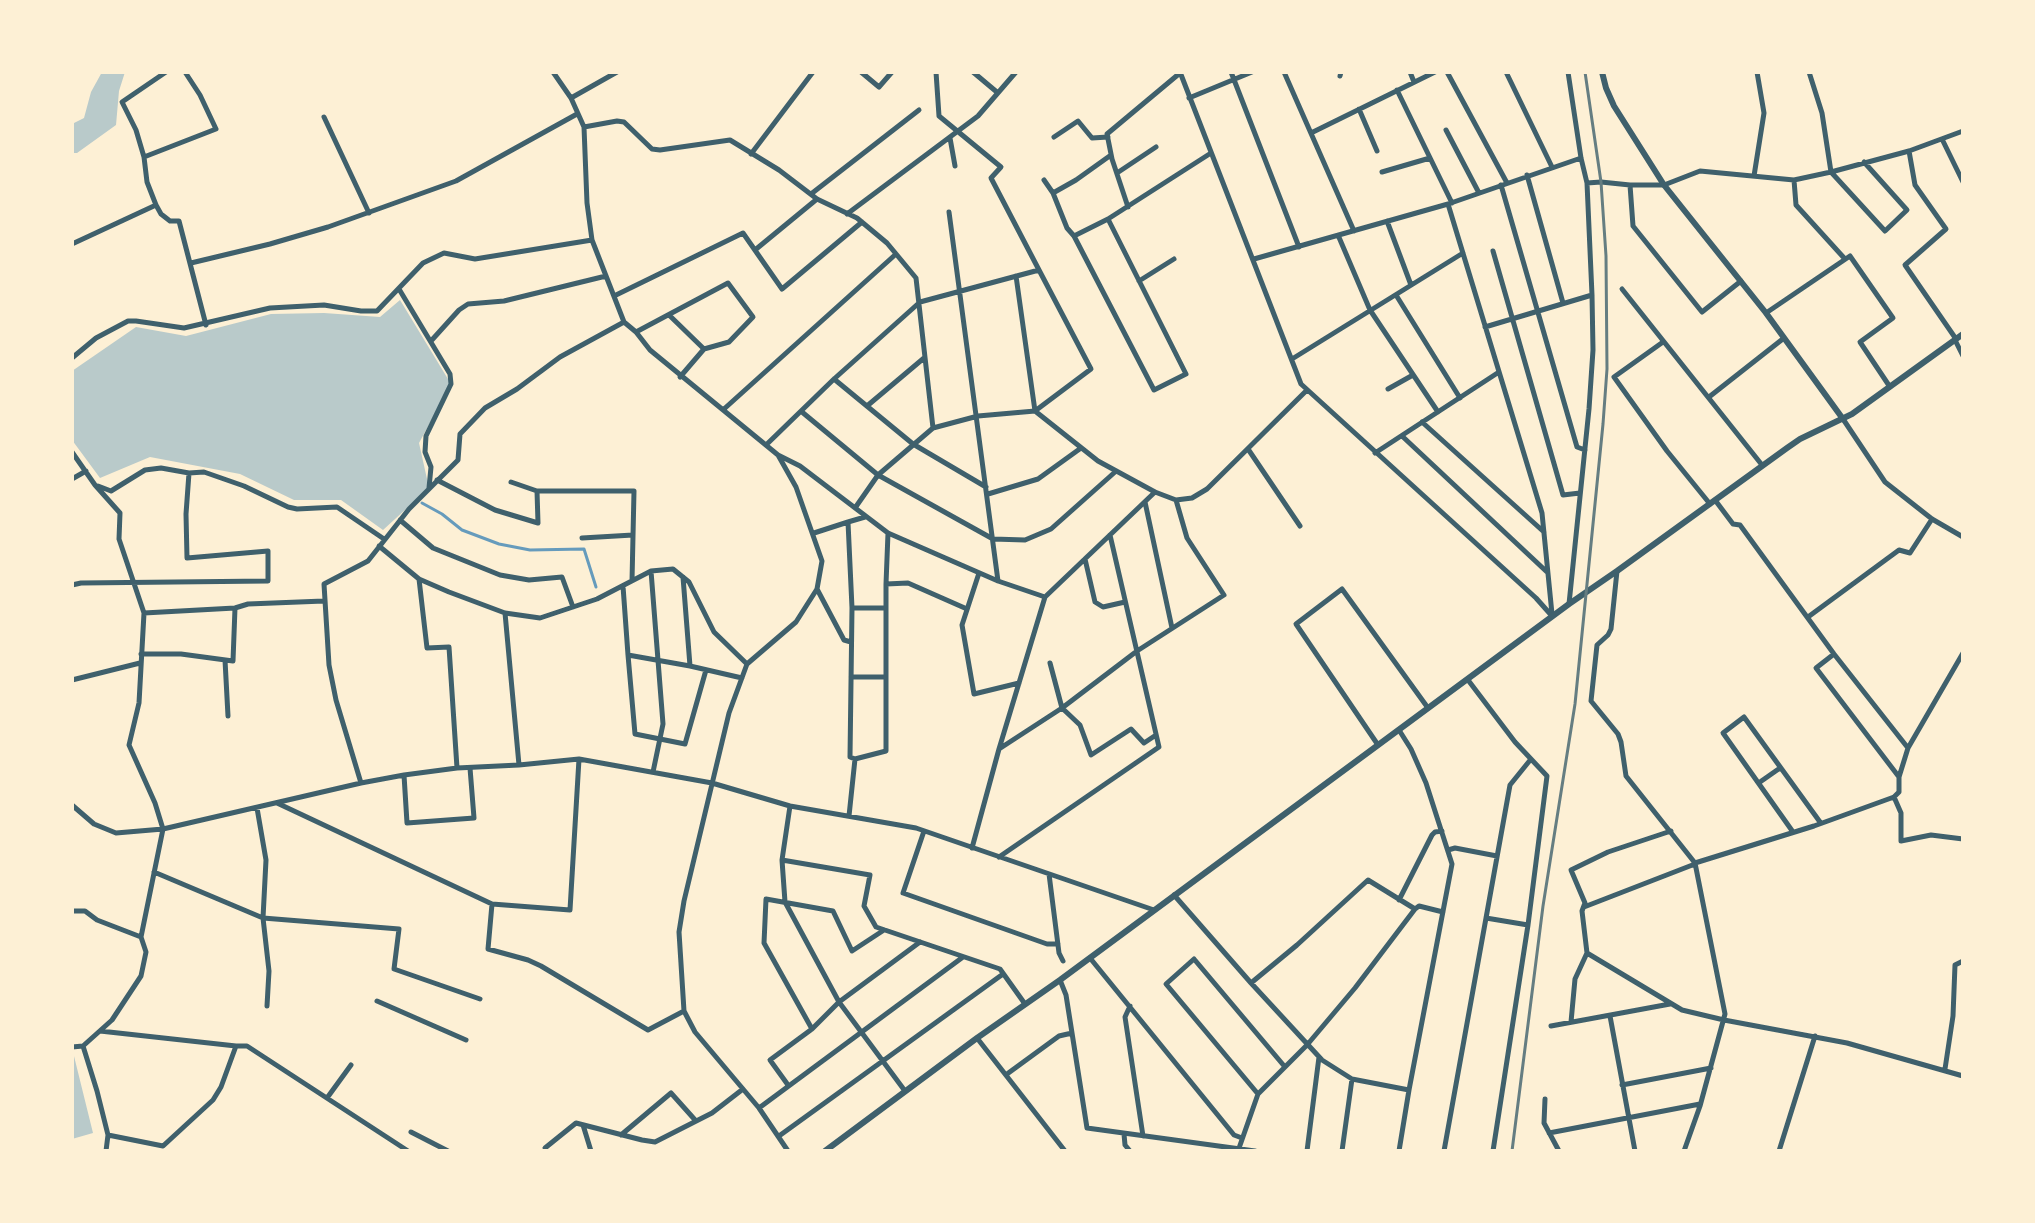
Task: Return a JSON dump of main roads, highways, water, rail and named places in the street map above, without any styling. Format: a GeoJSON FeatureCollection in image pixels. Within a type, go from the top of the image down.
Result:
{"type":"FeatureCollection","features":[{"type":"Feature","properties":{"kind":"waterway"},"geometry":{"type":"LineString","coordinates":[[422,503],[442,514],[462,530],[499,544],[530,550],[584,549],[596,587]]}},
{"type":"Feature","properties":{"kind":"railway"},"geometry":{"type":"LineString","coordinates":[[1512,1151],[1543,906],[1575,704],[1607,369],[1606,256],[1601,182],[1585,72]]}}]}
